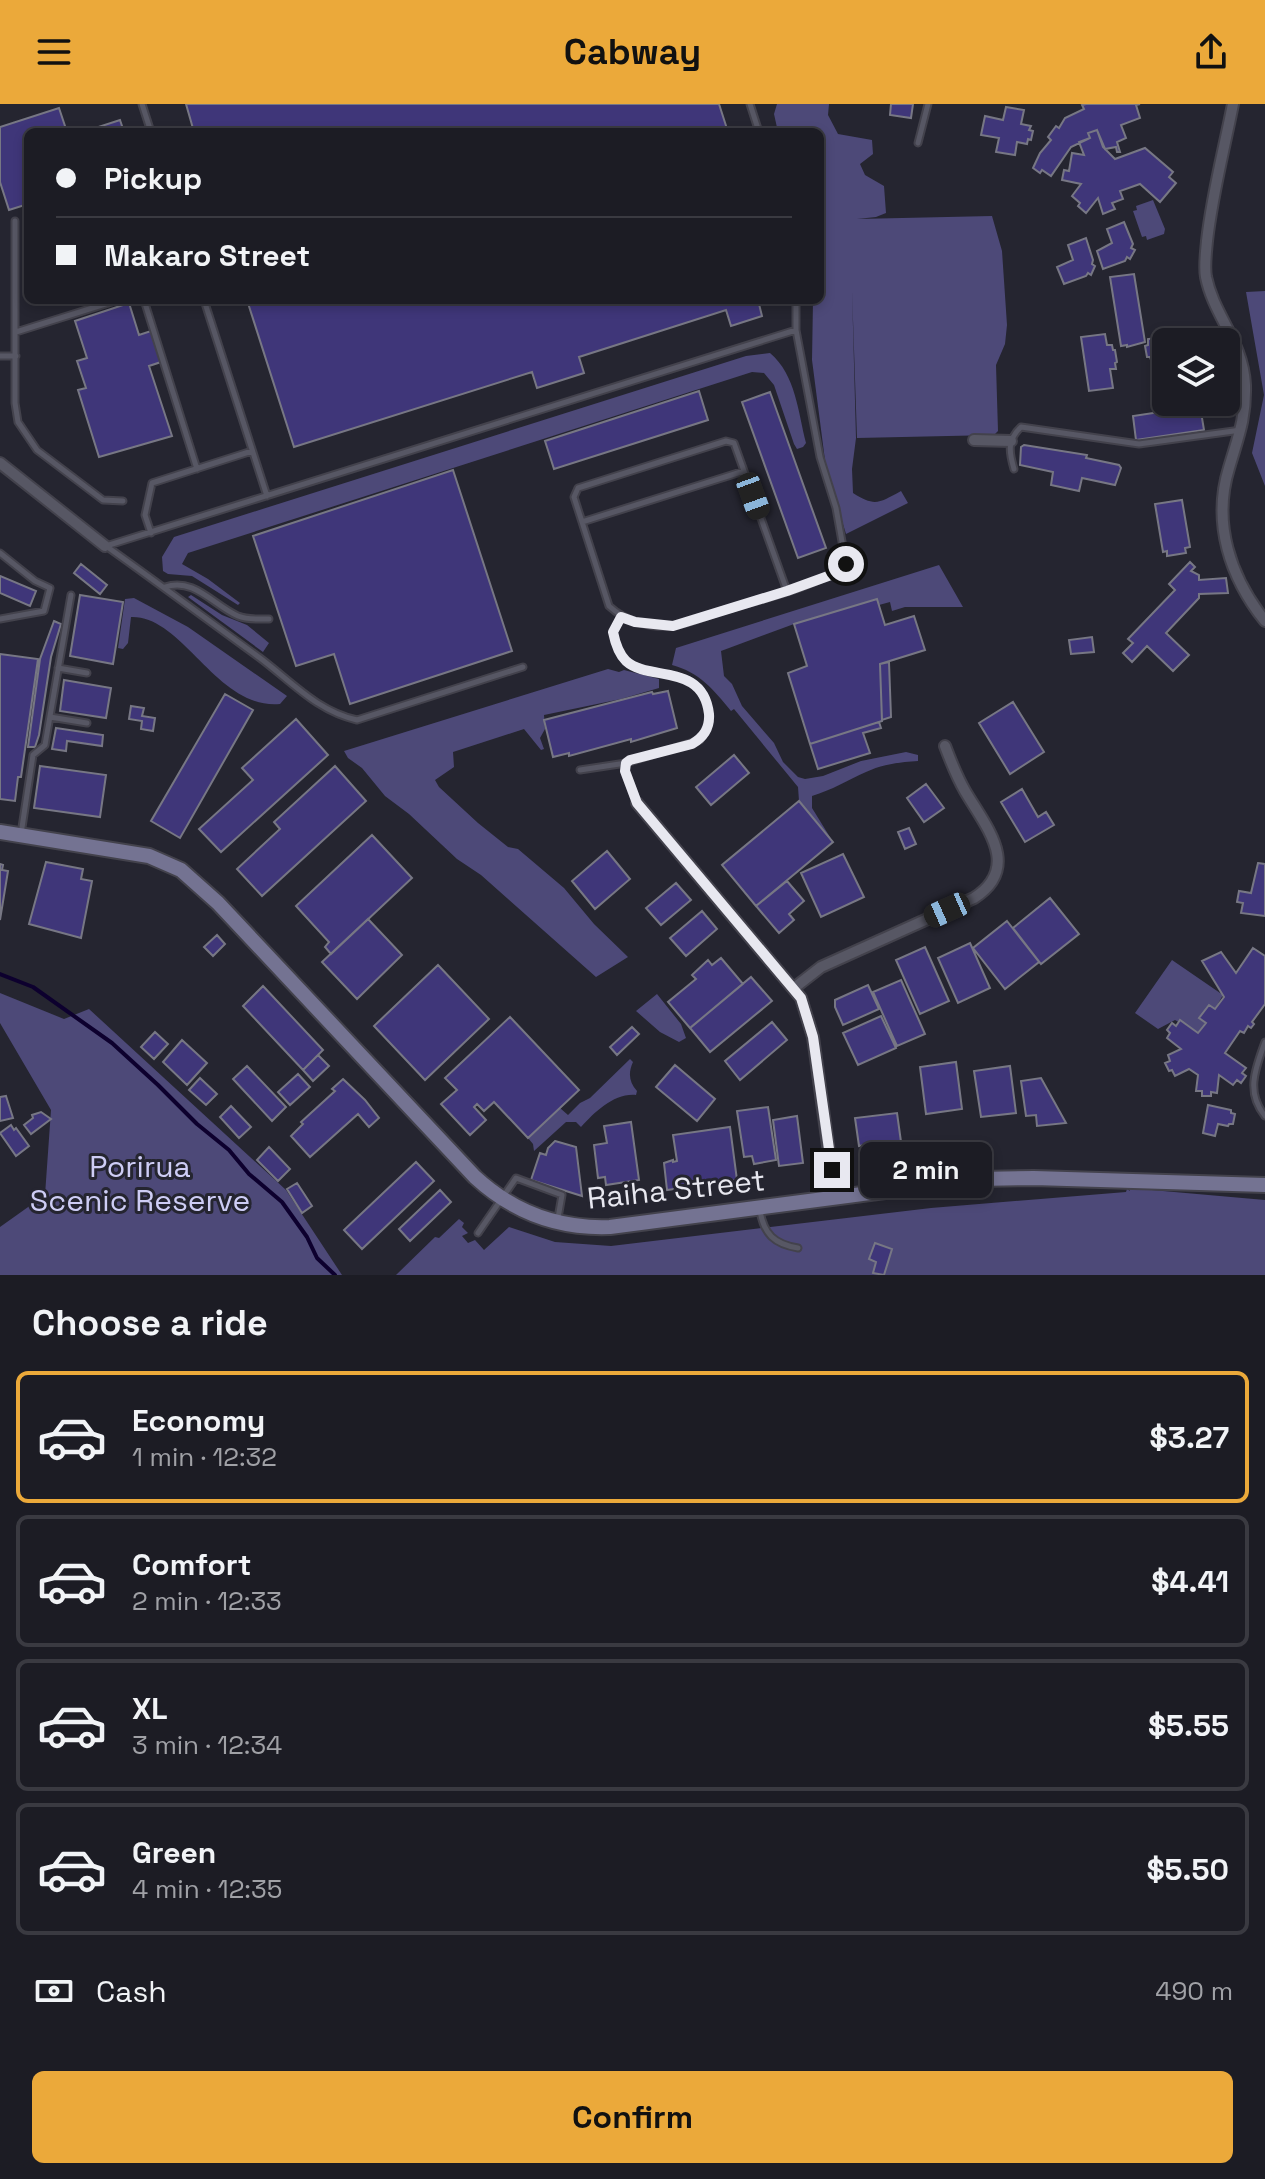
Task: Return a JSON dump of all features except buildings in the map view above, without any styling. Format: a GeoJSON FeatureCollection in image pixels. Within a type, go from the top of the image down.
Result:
{"type":"FeatureCollection","features":[{"type":"Feature","properties":{"kind":"main road","name":"Raiha Street"},"geometry":{"type":"LineString","coordinates":[[0,832],[136,852],[181,870],[218,903],[465,1167],[502,1199],[532,1215],[557,1223],[610,1227],[927,1184],[1001,1178],[1265,1185]]}},
{"type":"Feature","properties":{"kind":"street"},"geometry":{"type":"LineString","coordinates":[[1233,104],[1213,197],[1205,264],[1210,291],[1237,346],[1245,401],[1242,430],[1224,487],[1223,524],[1238,582],[1265,621]]}},
{"type":"Feature","properties":{"kind":"street"},"geometry":{"type":"LineString","coordinates":[[974,440],[1011,441]]}},
{"type":"Feature","properties":{"kind":"street"},"geometry":{"type":"LineString","coordinates":[[0,463],[105,546]]}},
{"type":"Feature","properties":{"kind":"street"},"geometry":{"type":"LineString","coordinates":[[794,988],[821,967],[974,898],[994,881],[999,865],[995,842],[958,779],[945,746]]}},
{"type":"Feature","properties":{"kind":"street"},"geometry":{"type":"LineString","coordinates":[[637,803],[794,988],[806,1009],[813,1037],[835,1196]]}},
{"type":"Feature","properties":{"kind":"lane"},"geometry":{"type":"LineString","coordinates":[[142,104],[150,128]]}},
{"type":"Feature","properties":{"kind":"lane"},"geometry":{"type":"LineString","coordinates":[[750,104],[758,128]]}},
{"type":"Feature","properties":{"kind":"lane"},"geometry":{"type":"LineString","coordinates":[[918,143],[928,104]]}},
{"type":"Feature","properties":{"kind":"lane"},"geometry":{"type":"LineString","coordinates":[[15,221],[15,403],[18,422],[37,450],[103,500],[123,501]]}},
{"type":"Feature","properties":{"kind":"lane"},"geometry":{"type":"LineString","coordinates":[[16,332],[105,304]]}},
{"type":"Feature","properties":{"kind":"lane"},"geometry":{"type":"LineString","coordinates":[[145,304],[197,469]]}},
{"type":"Feature","properties":{"kind":"lane"},"geometry":{"type":"LineString","coordinates":[[205,304],[267,496]]}},
{"type":"Feature","properties":{"kind":"lane"},"geometry":{"type":"LineString","coordinates":[[787,591],[734,443],[726,441],[578,488],[574,497],[609,606],[621,617],[635,622],[673,626],[787,591],[831,575],[846,564],[836,508],[820,457],[796,330],[796,304]]}},
{"type":"Feature","properties":{"kind":"lane"},"geometry":{"type":"LineString","coordinates":[[105,546],[796,330]]}},
{"type":"Feature","properties":{"kind":"lane"},"geometry":{"type":"LineString","coordinates":[[0,356],[16,356]]}},
{"type":"Feature","properties":{"kind":"lane"},"geometry":{"type":"LineString","coordinates":[[1014,469],[1009,453],[1011,441],[1021,427],[1139,444],[1242,430]]}},
{"type":"Feature","properties":{"kind":"lane"},"geometry":{"type":"LineString","coordinates":[[151,533],[145,515],[152,483],[252,451]]}},
{"type":"Feature","properties":{"kind":"lane"},"geometry":{"type":"LineString","coordinates":[[582,522],[744,471]]}},
{"type":"Feature","properties":{"kind":"lane"},"geometry":{"type":"LineString","coordinates":[[105,546],[268,664],[318,705],[347,718],[357,720],[523,667]]}},
{"type":"Feature","properties":{"kind":"lane"},"geometry":{"type":"LineString","coordinates":[[0,553],[35,581],[50,588],[44,611],[0,619]]}},
{"type":"Feature","properties":{"kind":"lane"},"geometry":{"type":"LineString","coordinates":[[164,588],[179,584],[189,586],[237,615],[249,619],[269,619]]}},
{"type":"Feature","properties":{"kind":"lane"},"geometry":{"type":"LineString","coordinates":[[21,835],[33,755],[45,745],[71,595]]}},
{"type":"Feature","properties":{"kind":"lane"},"geometry":{"type":"LineString","coordinates":[[580,770],[626,763],[638,757],[692,744],[706,733],[709,722],[705,699],[699,689],[683,678],[625,660],[613,632],[621,617]]}},
{"type":"Feature","properties":{"kind":"lane"},"geometry":{"type":"LineString","coordinates":[[58,668],[87,673]]}},
{"type":"Feature","properties":{"kind":"lane"},"geometry":{"type":"LineString","coordinates":[[50,717],[87,723]]}},
{"type":"Feature","properties":{"kind":"lane"},"geometry":{"type":"LineString","coordinates":[[626,763],[625,771],[637,803]]}},
{"type":"Feature","properties":{"kind":"lane"},"geometry":{"type":"LineString","coordinates":[[1265,1042],[1253,1085],[1256,1102],[1265,1116]]}},
{"type":"Feature","properties":{"kind":"lane"},"geometry":{"type":"LineString","coordinates":[[478,1233],[516,1178],[562,1195],[557,1223]]}},
{"type":"Feature","properties":{"kind":"lane"},"geometry":{"type":"LineString","coordinates":[[759,1206],[767,1234],[781,1244],[798,1248]]}},
{"type":"Feature","properties":{"kind":"green space"},"geometry":{"type":"Polygon","coordinates":[[[777,104],[829,104],[828,115],[838,134],[872,140],[873,154],[860,164],[865,175],[884,186],[886,213],[857,219],[992,216],[1002,251],[1007,325],[1005,344],[996,365],[998,431],[994,435],[857,438],[852,290],[856,438],[853,493],[877,502],[901,491],[908,503],[846,534],[826,468],[812,360],[813,304],[824,304],[824,128],[777,128],[774,114],[777,104]]]}},
{"type":"Feature","properties":{"kind":"green space"},"geometry":{"type":"Polygon","coordinates":[[[1153,200],[1165,229],[1164,234],[1147,240],[1146,236],[1142,237],[1133,211],[1137,210],[1136,206],[1153,200]]]}},
{"type":"Feature","properties":{"kind":"green space"},"geometry":{"type":"Polygon","coordinates":[[[1265,291],[1265,486],[1252,453],[1264,395],[1246,292],[1265,291]]]}},
{"type":"Feature","properties":{"kind":"green space"},"geometry":{"type":"Polygon","coordinates":[[[770,353],[791,383],[806,443],[803,447],[797,449],[794,444],[774,385],[764,373],[752,372],[188,553],[182,564],[208,579],[240,603],[238,605],[192,576],[163,571],[162,557],[174,537],[746,356],[770,353]]]}},
{"type":"Feature","properties":{"kind":"green space"},"geometry":{"type":"Polygon","coordinates":[[[939,565],[963,607],[905,607],[892,611],[890,602],[879,605],[876,599],[721,651],[724,676],[732,684],[742,706],[774,743],[783,762],[798,777],[823,776],[861,761],[906,752],[918,755],[918,761],[879,767],[812,796],[812,808],[833,842],[799,801],[798,787],[734,709],[731,711],[698,677],[672,665],[676,648],[939,565]]]}},
{"type":"Feature","properties":{"kind":"green space"},"geometry":{"type":"Polygon","coordinates":[[[191,595],[222,615],[247,625],[269,643],[263,652],[188,597],[191,595]]]}},
{"type":"Feature","properties":{"kind":"green space"},"geometry":{"type":"Polygon","coordinates":[[[134,598],[188,627],[287,696],[280,704],[258,702],[237,693],[184,645],[150,620],[131,617],[128,643],[123,649],[118,648],[125,599],[134,598]]]}},
{"type":"Feature","properties":{"kind":"green space"},"geometry":{"type":"Polygon","coordinates":[[[608,669],[659,679],[659,688],[544,715],[545,729],[540,738],[544,749],[541,750],[524,729],[453,752],[454,767],[435,780],[478,823],[508,847],[518,849],[564,888],[594,924],[628,957],[596,977],[481,875],[457,859],[385,796],[344,751],[608,669]]]}},
{"type":"Feature","properties":{"kind":"green space"},"geometry":{"type":"Polygon","coordinates":[[[1172,960],[1223,995],[1215,1009],[1209,1005],[1199,1018],[1206,1023],[1198,1033],[1175,1020],[1158,1029],[1135,1013],[1172,960]]]}},
{"type":"Feature","properties":{"kind":"green space","name":"Porirua Scenic Reserve"},"geometry":{"type":"Polygon","coordinates":[[[0,993],[64,1019],[89,1009],[286,1190],[342,1275],[0,1275],[0,1227],[45,1195],[51,1110],[0,1023],[0,993]]]}},
{"type":"Feature","properties":{"kind":"green space"},"geometry":{"type":"Polygon","coordinates":[[[657,994],[681,1024],[686,1038],[679,1042],[660,1032],[636,1011],[657,994]]]}},
{"type":"Feature","properties":{"kind":"green space"},"geometry":{"type":"Polygon","coordinates":[[[630,1059],[633,1062],[630,1077],[636,1095],[613,1100],[581,1127],[576,1122],[566,1122],[534,1151],[528,1138],[560,1108],[568,1115],[590,1098],[630,1059]]]}},
{"type":"Feature","properties":{"kind":"green space"},"geometry":{"type":"Polygon","coordinates":[[[1129,1188],[1265,1200],[1265,1275],[396,1275],[435,1237],[439,1238],[459,1219],[468,1233],[462,1236],[468,1243],[475,1240],[484,1250],[509,1227],[555,1242],[611,1246],[931,1208],[1126,1192],[1127,1189],[1130,1191],[1129,1188]]]}},
{"type":"Feature","properties":{"kind":"waterway"},"geometry":{"type":"LineString","coordinates":[[0,974],[33,987],[112,1043],[282,1202],[307,1237],[317,1258],[335,1275]]}},
{"type":"Feature","properties":{"kind":"route"},"geometry":{"type":"LineString","coordinates":[[832,1170],[813,1037],[801,998],[637,803],[625,771],[626,763],[630,760],[700,740],[709,722],[705,699],[699,689],[683,678],[630,664],[620,653],[613,632],[621,617],[635,622],[673,626],[787,591],[831,575],[846,564]]}}]}
